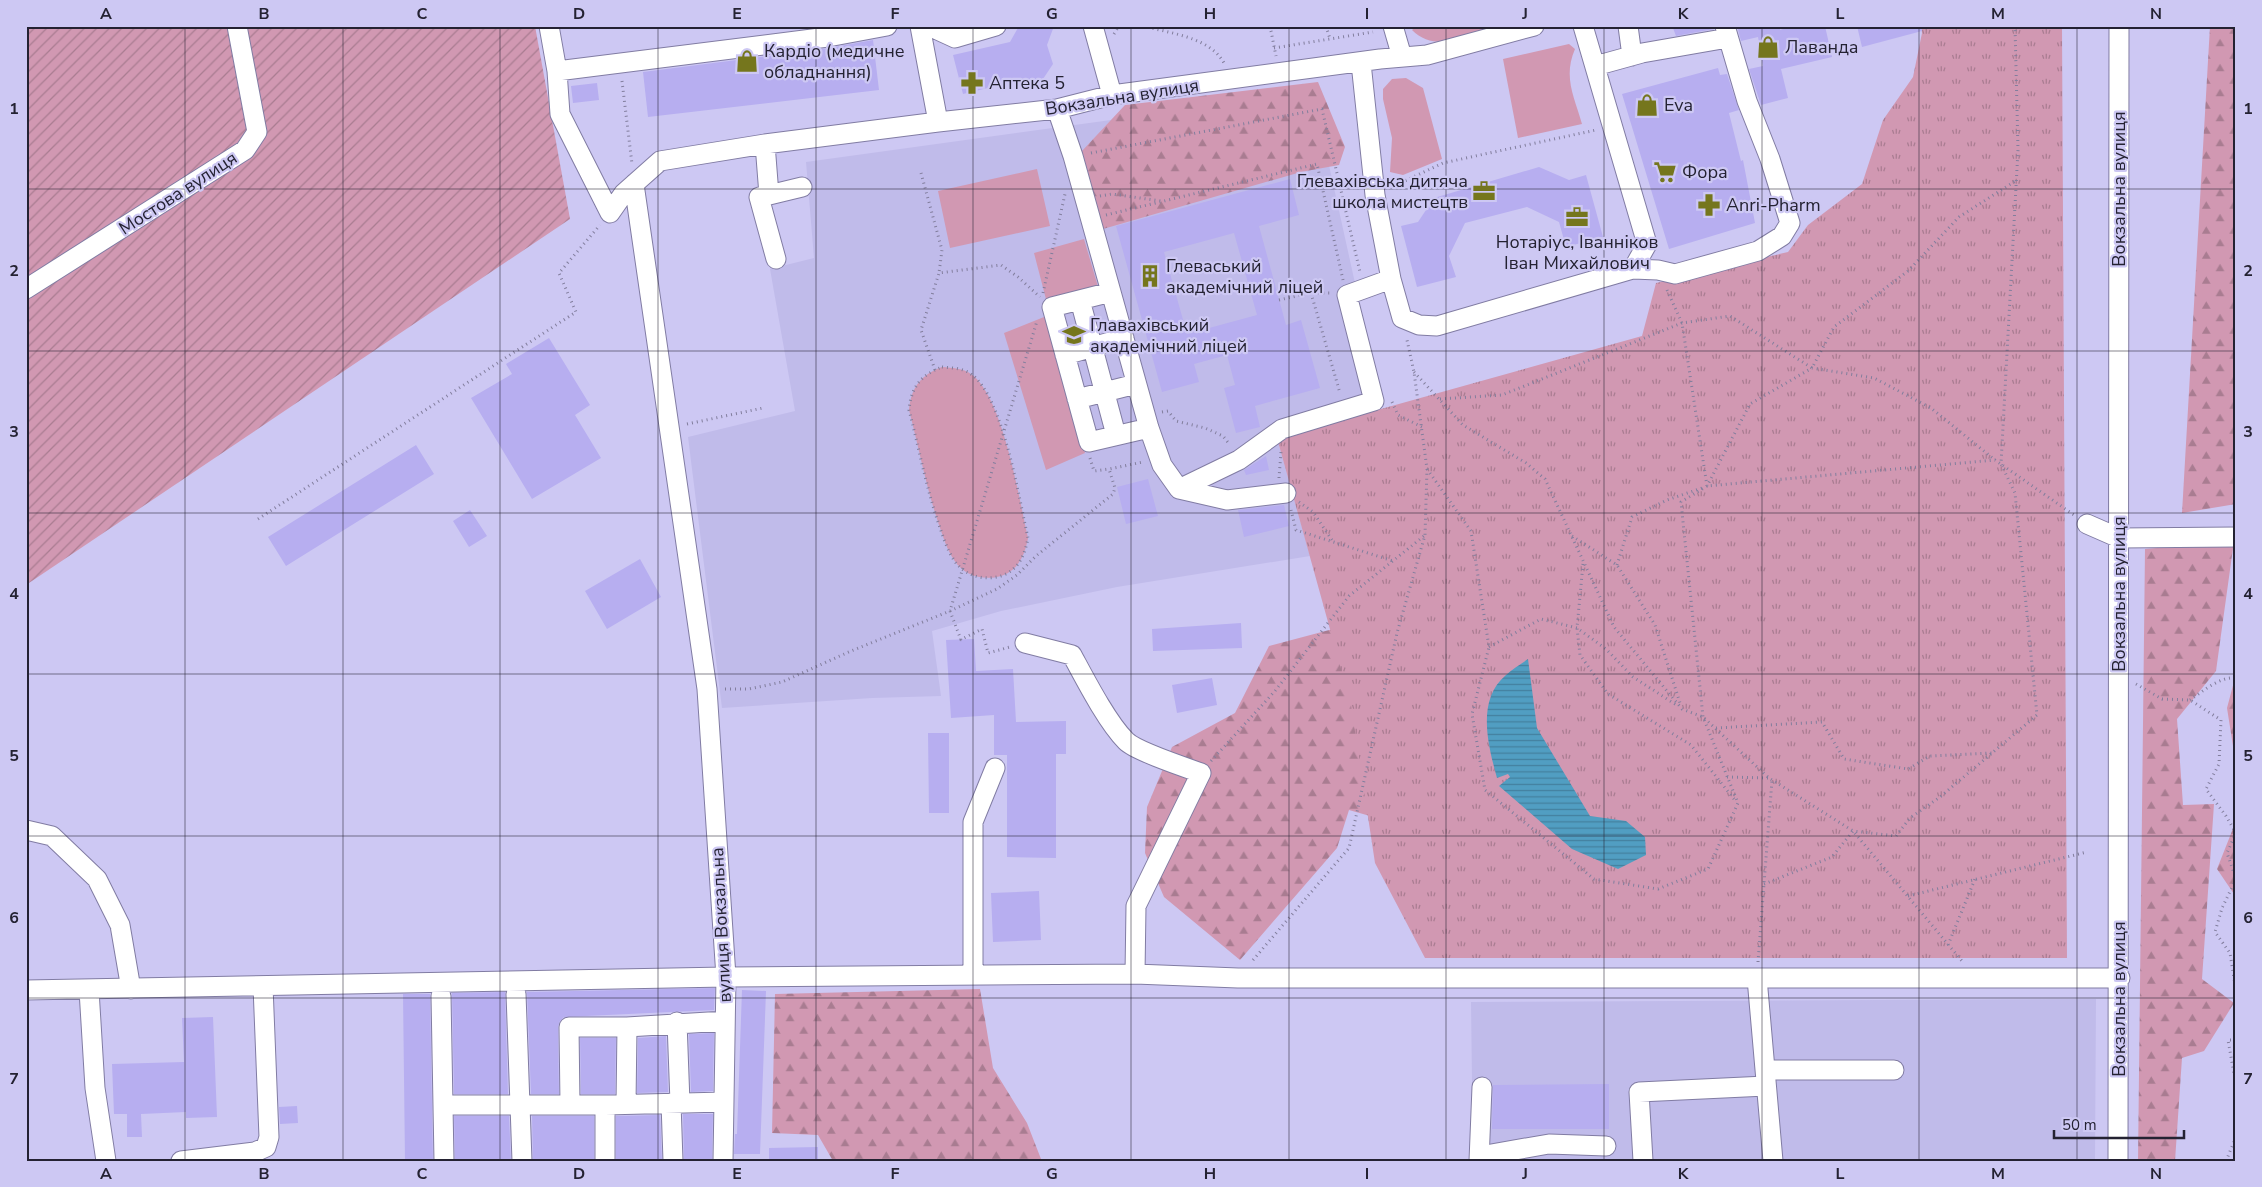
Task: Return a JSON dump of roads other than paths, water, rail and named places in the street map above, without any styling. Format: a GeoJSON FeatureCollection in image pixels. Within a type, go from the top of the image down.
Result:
{"type":"FeatureCollection","features":[{"type":"Feature","properties":{"kind":"street","name":"Мостова вулиця"},"geometry":{"type":"LineString","coordinates":[[26,289],[245,150],[257,132],[237,26]]}},
{"type":"Feature","properties":{"kind":"street"},"geometry":{"type":"LineString","coordinates":[[549,26],[557,71],[828,38],[887,26]]}},
{"type":"Feature","properties":{"kind":"street"},"geometry":{"type":"LineString","coordinates":[[920,26],[938,122]]}},
{"type":"Feature","properties":{"kind":"street"},"geometry":{"type":"LineString","coordinates":[[929,26],[955,38],[996,26]]}},
{"type":"Feature","properties":{"kind":"street"},"geometry":{"type":"LineString","coordinates":[[1093,26],[1112,95]]}},
{"type":"Feature","properties":{"kind":"street"},"geometry":{"type":"LineString","coordinates":[[1393,26],[1402,57]]}},
{"type":"Feature","properties":{"kind":"street","name":"Вокзальна вулиця"},"geometry":{"type":"LineString","coordinates":[[557,71],[560,114],[610,213],[624,193],[660,161],[765,144],[1057,109],[1112,95],[1427,55],[1534,26]]}},
{"type":"Feature","properties":{"kind":"street"},"geometry":{"type":"LineString","coordinates":[[1583,26],[1647,244],[1632,270]]}},
{"type":"Feature","properties":{"kind":"street"},"geometry":{"type":"LineString","coordinates":[[1628,26],[1632,56]]}},
{"type":"Feature","properties":{"kind":"street","name":"Вокзальна вулиця"},"geometry":{"type":"LineString","coordinates":[[2118,1161],[2120,978],[2119,26]]}},
{"type":"Feature","properties":{"kind":"street"},"geometry":{"type":"LineString","coordinates":[[1361,63],[1375,195],[1391,279],[1402,318],[1419,325],[1437,326],[1632,270],[1658,270],[1675,274],[1758,251],[1782,236],[1790,223],[1770,159],[1746,101],[1726,32],[1595,66]]}},
{"type":"Feature","properties":{"kind":"street"},"geometry":{"type":"LineString","coordinates":[[1057,109],[1073,156],[1136,384],[1160,460],[1179,489],[1227,500],[1282,493]]}},
{"type":"Feature","properties":{"kind":"street"},"geometry":{"type":"LineString","coordinates":[[765,144],[769,195]]}},
{"type":"Feature","properties":{"kind":"street","name":"вулиця Вокзальна"},"geometry":{"type":"LineString","coordinates":[[634,184],[707,689],[726,977],[723,1161]]}},
{"type":"Feature","properties":{"kind":"street"},"geometry":{"type":"LineString","coordinates":[[776,259],[759,197],[802,187]]}},
{"type":"Feature","properties":{"kind":"street"},"geometry":{"type":"LineString","coordinates":[[1179,489],[1239,460],[1282,429],[1374,401],[1355,292],[1391,279]]}},
{"type":"Feature","properties":{"kind":"street"},"geometry":{"type":"LineString","coordinates":[[1111,292],[1052,307],[1089,442],[1116,435],[1147,422]]}},
{"type":"Feature","properties":{"kind":"street"},"geometry":{"type":"LineString","coordinates":[[1080,300],[1116,435]]}},
{"type":"Feature","properties":{"kind":"street"},"geometry":{"type":"LineString","coordinates":[[1065,354],[1124,338]]}},
{"type":"Feature","properties":{"kind":"street"},"geometry":{"type":"LineString","coordinates":[[1077,399],[1136,384]]}},
{"type":"Feature","properties":{"kind":"street"},"geometry":{"type":"LineString","coordinates":[[2087,524],[2119,538],[2236,537]]}},
{"type":"Feature","properties":{"kind":"street"},"geometry":{"type":"LineString","coordinates":[[1025,643],[1072,655],[1126,742],[1160,758],[1201,773],[1136,906],[1135,974]]}},
{"type":"Feature","properties":{"kind":"street"},"geometry":{"type":"LineString","coordinates":[[973,975],[973,822],[995,768]]}},
{"type":"Feature","properties":{"kind":"street"},"geometry":{"type":"LineString","coordinates":[[26,830],[52,836],[98,879],[120,925],[131,989]]}},
{"type":"Feature","properties":{"kind":"street"},"geometry":{"type":"LineString","coordinates":[[26,990],[726,977],[1135,974],[1238,978],[2120,978]]}},
{"type":"Feature","properties":{"kind":"street"},"geometry":{"type":"LineString","coordinates":[[1757,978],[1773,1161]]}},
{"type":"Feature","properties":{"kind":"street"},"geometry":{"type":"LineString","coordinates":[[181,1161],[255,1152],[266,1147],[269,1137],[263,986]]}},
{"type":"Feature","properties":{"kind":"street"},"geometry":{"type":"LineString","coordinates":[[89,990],[95,1088],[106,1161]]}},
{"type":"Feature","properties":{"kind":"street"},"geometry":{"type":"LineString","coordinates":[[516,994],[522,1161]]}},
{"type":"Feature","properties":{"kind":"street"},"geometry":{"type":"LineString","coordinates":[[441,996],[444,1161]]}},
{"type":"Feature","properties":{"kind":"street"},"geometry":{"type":"LineString","coordinates":[[570,1104],[569,1027],[627,1027],[725,1020]]}},
{"type":"Feature","properties":{"kind":"street"},"geometry":{"type":"LineString","coordinates":[[672,1161],[677,1022]]}},
{"type":"Feature","properties":{"kind":"street"},"geometry":{"type":"LineString","coordinates":[[626,1104],[627,1027]]}},
{"type":"Feature","properties":{"kind":"street"},"geometry":{"type":"LineString","coordinates":[[1642,1161],[1639,1092],[1765,1078],[1894,1070]]}},
{"type":"Feature","properties":{"kind":"street"},"geometry":{"type":"LineString","coordinates":[[1482,1086],[1480,1158],[1549,1144],[1606,1146]]}},
{"type":"Feature","properties":{"kind":"street"},"geometry":{"type":"LineString","coordinates":[[443,1105],[605,1105],[724,1102]]}},
{"type":"Feature","properties":{"kind":"street"},"geometry":{"type":"LineString","coordinates":[[605,1105],[605,1161]]}},
{"type":"Feature","properties":{"kind":"water"},"geometry":{"type":"Polygon","coordinates":[[[1528,659],[1537,728],[1590,816],[1626,821],[1645,837],[1646,855],[1618,869],[1572,849],[1499,786],[1510,777],[1508,774],[1497,778],[1488,738],[1488,710],[1491,697],[1497,685],[1508,673],[1528,659]]]}},
{"type":"Feature","properties":{"kind":"place","name":"Лаванда"},"geometry":{"type":"Point","coordinates":[1768,47]}},
{"type":"Feature","properties":{"kind":"place","name":"Кардіо (медичне обладнання)"},"geometry":{"type":"Point","coordinates":[747,61]}},
{"type":"Feature","properties":{"kind":"place","name":"Аптека 5"},"geometry":{"type":"Point","coordinates":[972,83]}},
{"type":"Feature","properties":{"kind":"place","name":"Eva"},"geometry":{"type":"Point","coordinates":[1647,105]}},
{"type":"Feature","properties":{"kind":"place","name":"Фора"},"geometry":{"type":"Point","coordinates":[1665,172]}},
{"type":"Feature","properties":{"kind":"place","name":"Глевахівська дитяча школа мистецтв"},"geometry":{"type":"Point","coordinates":[1484,191]}},
{"type":"Feature","properties":{"kind":"place","name":"Anri-Pharm"},"geometry":{"type":"Point","coordinates":[1709,205]}},
{"type":"Feature","properties":{"kind":"place","name":"Нотаріус, Іванніков Іван Михайлович"},"geometry":{"type":"Point","coordinates":[1577,217]}},
{"type":"Feature","properties":{"kind":"place","name":"Глеваський академічний ліцей"},"geometry":{"type":"Point","coordinates":[1150,276]}},
{"type":"Feature","properties":{"kind":"place","name":"Главахівський академічний ліцей"},"geometry":{"type":"Point","coordinates":[1074,335]}}]}
